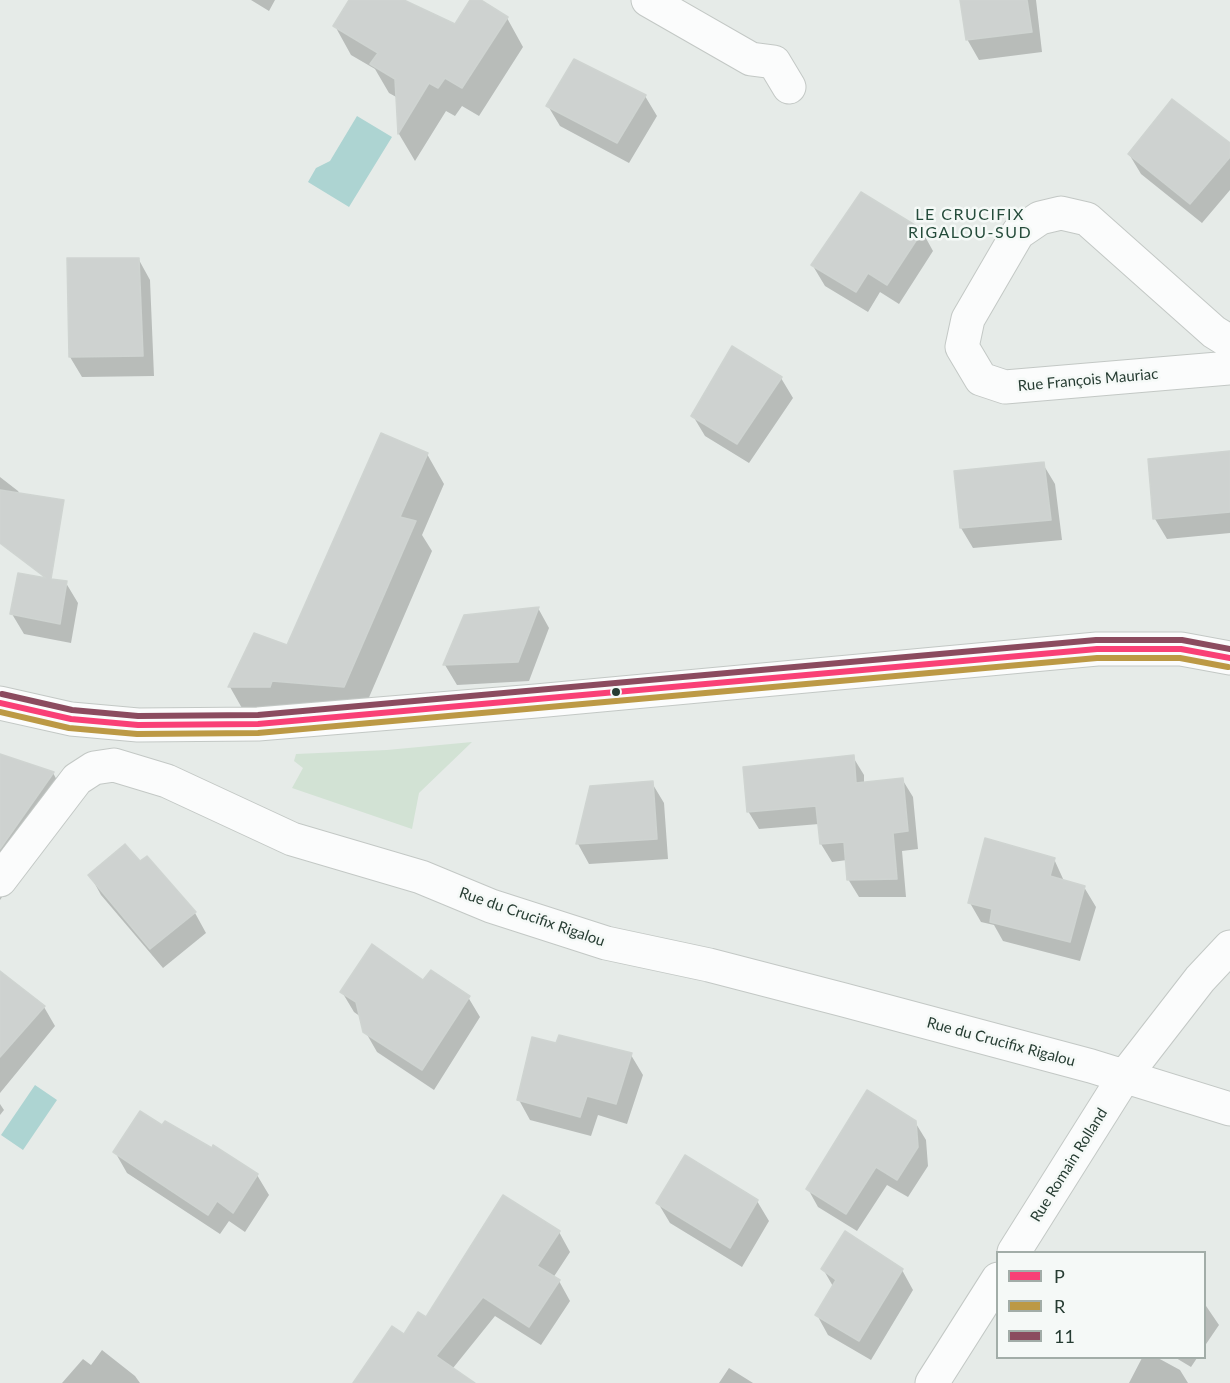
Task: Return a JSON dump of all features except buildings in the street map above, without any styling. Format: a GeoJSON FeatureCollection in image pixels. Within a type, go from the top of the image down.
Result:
{"type":"FeatureCollection","features":[{"type":"Feature","properties":{"kind":"street"},"geometry":{"type":"LineString","coordinates":[[648,0],[751,59],[774,62],[789,87]]}},
{"type":"Feature","properties":{"kind":"street","name":"Rue François Mauriac"},"geometry":{"type":"LineString","coordinates":[[1230,342],[1214,332],[1087,219],[1061,213],[1040,218],[1018,233],[968,319],[962,346],[981,379],[1005,387],[1230,368]]}},
{"type":"Feature","properties":{"kind":"street"},"geometry":{"type":"LineString","coordinates":[[0,703],[71,719],[138,725],[258,724],[536,701],[1097,649],[1181,649],[1230,658]]}},
{"type":"Feature","properties":{"kind":"street","name":"Rue du Crucifix Rigalou"},"geometry":{"type":"LineString","coordinates":[[0,880],[76,779],[94,768],[114,765],[167,781],[292,839],[421,877],[490,906],[606,943],[709,965],[1124,1077]]}},
{"type":"Feature","properties":{"kind":"street","name":"Rue Romain Rolland"},"geometry":{"type":"LineString","coordinates":[[1015,1251],[1124,1077],[1200,979],[1230,947]]}},
{"type":"Feature","properties":{"kind":"street"},"geometry":{"type":"LineString","coordinates":[[1124,1077],[1230,1109]]}},
{"type":"Feature","properties":{"kind":"street"},"geometry":{"type":"LineString","coordinates":[[932,1383],[996,1282]]}},
{"type":"Feature","properties":{"kind":"green space"},"geometry":{"type":"Polygon","coordinates":[[[472,742],[419,793],[412,829],[292,788],[303,768],[294,761],[296,754],[387,750],[472,742]]]}},
{"type":"Feature","properties":{"kind":"water"},"geometry":{"type":"Polygon","coordinates":[[[357,116],[392,137],[349,207],[308,182],[316,168],[330,161],[357,116]]]}},
{"type":"Feature","properties":{"kind":"water"},"geometry":{"type":"Polygon","coordinates":[[[35,1085],[57,1100],[23,1150],[1,1135],[35,1085]]]}},
{"type":"Feature","properties":{"kind":"transit line","name":"11"},"geometry":{"type":"LineString","coordinates":[[2,694],[72,710],[138,716],[258,715],[1096,640],[1182,640],[1230,649]]}},
{"type":"Feature","properties":{"kind":"transit line","name":"P"},"geometry":{"type":"LineString","coordinates":[[0,703],[71,719],[138,725],[258,724],[1097,649],[1181,649],[1230,658]]}},
{"type":"Feature","properties":{"kind":"transit line","name":"R"},"geometry":{"type":"LineString","coordinates":[[0,712],[69,728],[137,734],[258,733],[1097,658],[1180,658],[1228,667]]}},
{"type":"Feature","properties":{"kind":"district","name":"LE CRUCIFIX RIGALOU-SUD"},"geometry":{"type":"Point","coordinates":[970,224]}}]}
